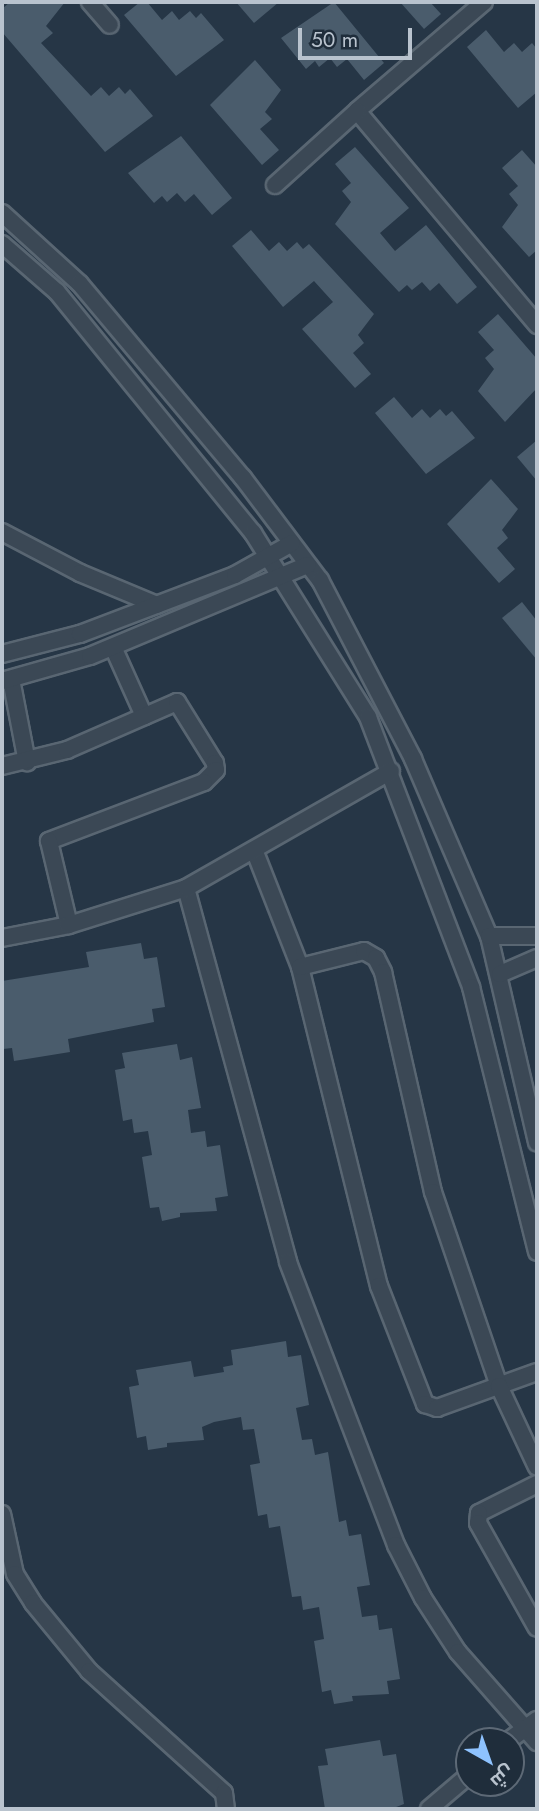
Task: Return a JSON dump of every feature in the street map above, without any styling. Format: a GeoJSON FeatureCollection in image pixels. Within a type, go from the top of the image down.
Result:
{"type":"FeatureCollection","features":[{"type":"Feature","properties":{"kind":"street"},"geometry":{"type":"LineString","coordinates":[[90,2],[110,25]]}},
{"type":"Feature","properties":{"kind":"street"},"geometry":{"type":"LineString","coordinates":[[275,185],[484,2]]}},
{"type":"Feature","properties":{"kind":"street"},"geometry":{"type":"LineString","coordinates":[[357,111],[537,325]]}},
{"type":"Feature","properties":{"kind":"street"},"geometry":{"type":"LineString","coordinates":[[2,213],[80,284],[243,478],[308,565],[413,760],[489,936],[500,974],[537,1143]]}},
{"type":"Feature","properties":{"kind":"street"},"geometry":{"type":"LineString","coordinates":[[2,244],[57,292],[269,558],[368,717],[391,771],[471,987],[537,1252]]}},
{"type":"Feature","properties":{"kind":"street"},"geometry":{"type":"LineString","coordinates":[[2,532],[80,573],[156,605]]}},
{"type":"Feature","properties":{"kind":"street"},"geometry":{"type":"LineString","coordinates":[[2,654],[80,634],[156,605],[269,558],[292,543]]}},
{"type":"Feature","properties":{"kind":"street"},"geometry":{"type":"LineString","coordinates":[[27,762],[7,680],[113,647],[308,565]]}},
{"type":"Feature","properties":{"kind":"street"},"geometry":{"type":"LineString","coordinates":[[113,647],[144,716]]}},
{"type":"Feature","properties":{"kind":"street"},"geometry":{"type":"LineString","coordinates":[[2,766],[68,750],[180,703],[216,770],[194,787],[49,841],[69,925]]}},
{"type":"Feature","properties":{"kind":"street"},"geometry":{"type":"LineString","coordinates":[[2,938],[69,925],[186,888],[255,852],[391,771]]}},
{"type":"Feature","properties":{"kind":"street"},"geometry":{"type":"LineString","coordinates":[[255,852],[300,967],[379,1286],[425,1404],[437,1408],[537,1372]]}},
{"type":"Feature","properties":{"kind":"street"},"geometry":{"type":"LineString","coordinates":[[186,888],[288,1262],[396,1545],[451,1643],[531,1724],[537,1742]]}},
{"type":"Feature","properties":{"kind":"street"},"geometry":{"type":"LineString","coordinates":[[489,936],[537,936]]}},
{"type":"Feature","properties":{"kind":"street"},"geometry":{"type":"LineString","coordinates":[[300,967],[364,951],[376,958],[383,972],[433,1192],[499,1386],[537,1467]]}},
{"type":"Feature","properties":{"kind":"street"},"geometry":{"type":"LineString","coordinates":[[500,974],[537,958]]}},
{"type":"Feature","properties":{"kind":"street"},"geometry":{"type":"LineString","coordinates":[[537,1484],[480,1513],[478,1523],[537,1628]]}},
{"type":"Feature","properties":{"kind":"street"},"geometry":{"type":"LineString","coordinates":[[2,1514],[15,1574],[33,1604],[89,1671],[224,1793],[226,1809]]}},
{"type":"Feature","properties":{"kind":"street"},"geometry":{"type":"LineString","coordinates":[[429,1809],[455,1787]]}},
{"type":"Feature","properties":{"kind":"building"},"geometry":{"type":"Polygon","coordinates":[[[10,2],[65,2],[46,26],[53,33],[41,43],[91,96],[101,87],[109,96],[119,87],[125,94],[130,89],[153,116],[105,152],[2,32],[2,9],[10,2]]]}},
{"type":"Feature","properties":{"kind":"building"},"geometry":{"type":"Polygon","coordinates":[[[140,2],[147,2],[162,20],[172,11],[179,20],[190,11],[196,18],[201,13],[224,40],[176,76],[124,15],[140,2]]]}},
{"type":"Feature","properties":{"kind":"building"},"geometry":{"type":"Polygon","coordinates":[[[236,2],[279,2],[254,23],[236,2]]]}},
{"type":"Feature","properties":{"kind":"building"},"geometry":{"type":"Polygon","coordinates":[[[334,2],[384,63],[364,80],[347,59],[337,67],[330,58],[319,67],[315,61],[306,69],[281,38],[334,2]]]}},
{"type":"Feature","properties":{"kind":"building"},"geometry":{"type":"Polygon","coordinates":[[[400,2],[430,2],[441,14],[424,29],[400,2]]]}},
{"type":"Feature","properties":{"kind":"building"},"geometry":{"type":"Polygon","coordinates":[[[486,30],[504,52],[514,43],[522,52],[532,43],[537,49],[537,92],[518,108],[467,47],[486,30]]]}},
{"type":"Feature","properties":{"kind":"building"},"geometry":{"type":"Polygon","coordinates":[[[255,60],[281,90],[265,112],[272,119],[260,129],[279,150],[262,165],[210,105],[255,60]]]}},
{"type":"Feature","properties":{"kind":"building"},"geometry":{"type":"Polygon","coordinates":[[[181,136],[232,198],[212,215],[194,194],[185,202],[177,193],[167,202],[162,196],[154,203],[128,173],[181,136]]]}},
{"type":"Feature","properties":{"kind":"building"},"geometry":{"type":"Polygon","coordinates":[[[355,147],[409,208],[380,233],[395,251],[426,225],[477,287],[457,304],[439,283],[430,291],[422,282],[412,290],[407,285],[399,292],[335,224],[351,202],[342,191],[351,183],[335,164],[355,147]]]}},
{"type":"Feature","properties":{"kind":"building"},"geometry":{"type":"Polygon","coordinates":[[[522,150],[537,167],[537,250],[529,257],[502,227],[518,205],[509,194],[518,186],[502,168],[522,150]]]}},
{"type":"Feature","properties":{"kind":"building"},"geometry":{"type":"Polygon","coordinates":[[[251,230],[269,251],[279,242],[287,251],[297,242],[303,249],[309,244],[374,314],[358,335],[364,343],[353,353],[371,374],[355,388],[302,329],[333,302],[314,281],[283,307],[232,246],[251,230]]]}},
{"type":"Feature","properties":{"kind":"building"},"geometry":{"type":"Polygon","coordinates":[[[498,314],[537,359],[537,388],[505,422],[478,391],[494,369],[485,358],[494,350],[478,332],[498,314]]]}},
{"type":"Feature","properties":{"kind":"building"},"geometry":{"type":"Polygon","coordinates":[[[394,397],[412,418],[422,409],[430,418],[440,409],[446,416],[452,411],[475,438],[426,474],[375,413],[394,397]]]}},
{"type":"Feature","properties":{"kind":"building"},"geometry":{"type":"Polygon","coordinates":[[[537,440],[537,481],[517,457],[537,440]]]}},
{"type":"Feature","properties":{"kind":"building"},"geometry":{"type":"Polygon","coordinates":[[[491,479],[518,509],[502,530],[508,538],[497,548],[515,569],[499,583],[447,524],[491,479]]]}},
{"type":"Feature","properties":{"kind":"building"},"geometry":{"type":"Polygon","coordinates":[[[522,602],[537,621],[537,660],[502,618],[522,602]]]}},
{"type":"Feature","properties":{"kind":"building"},"geometry":{"type":"Polygon","coordinates":[[[141,943],[144,959],[157,957],[165,1007],[152,1009],[154,1022],[68,1039],[70,1052],[14,1061],[12,1048],[3,1049],[2,981],[89,967],[86,952],[141,943]]]}},
{"type":"Feature","properties":{"kind":"building"},"geometry":{"type":"Polygon","coordinates":[[[177,1044],[180,1060],[192,1057],[201,1108],[188,1110],[191,1133],[205,1131],[207,1147],[220,1145],[228,1196],[215,1198],[217,1211],[180,1213],[180,1217],[162,1221],[159,1207],[150,1208],[142,1157],[152,1155],[148,1131],[134,1133],[132,1119],[123,1121],[115,1070],[125,1068],[122,1053],[177,1044]]]}},
{"type":"Feature","properties":{"kind":"building"},"geometry":{"type":"Polygon","coordinates":[[[286,1341],[288,1357],[301,1355],[309,1405],[296,1408],[302,1440],[312,1439],[315,1455],[328,1452],[339,1522],[346,1520],[349,1536],[361,1534],[370,1585],[357,1587],[362,1617],[377,1615],[379,1630],[392,1628],[400,1679],[387,1681],[389,1694],[352,1696],[353,1701],[334,1704],[331,1690],[322,1692],[314,1641],[324,1639],[319,1607],[303,1610],[301,1596],[292,1597],[280,1526],[269,1528],[267,1514],[258,1516],[250,1465],[260,1463],[254,1429],[243,1430],[241,1417],[202,1427],[204,1440],[167,1443],[167,1447],[148,1450],[146,1436],[137,1438],[129,1387],[139,1385],[136,1370],[191,1361],[194,1377],[224,1372],[223,1367],[233,1365],[231,1350],[286,1341]]]}},
{"type":"Feature","properties":{"kind":"building"},"geometry":{"type":"Polygon","coordinates":[[[380,1740],[383,1756],[396,1754],[404,1804],[391,1809],[325,1809],[318,1766],[328,1765],[325,1749],[380,1740]]]}}]}
